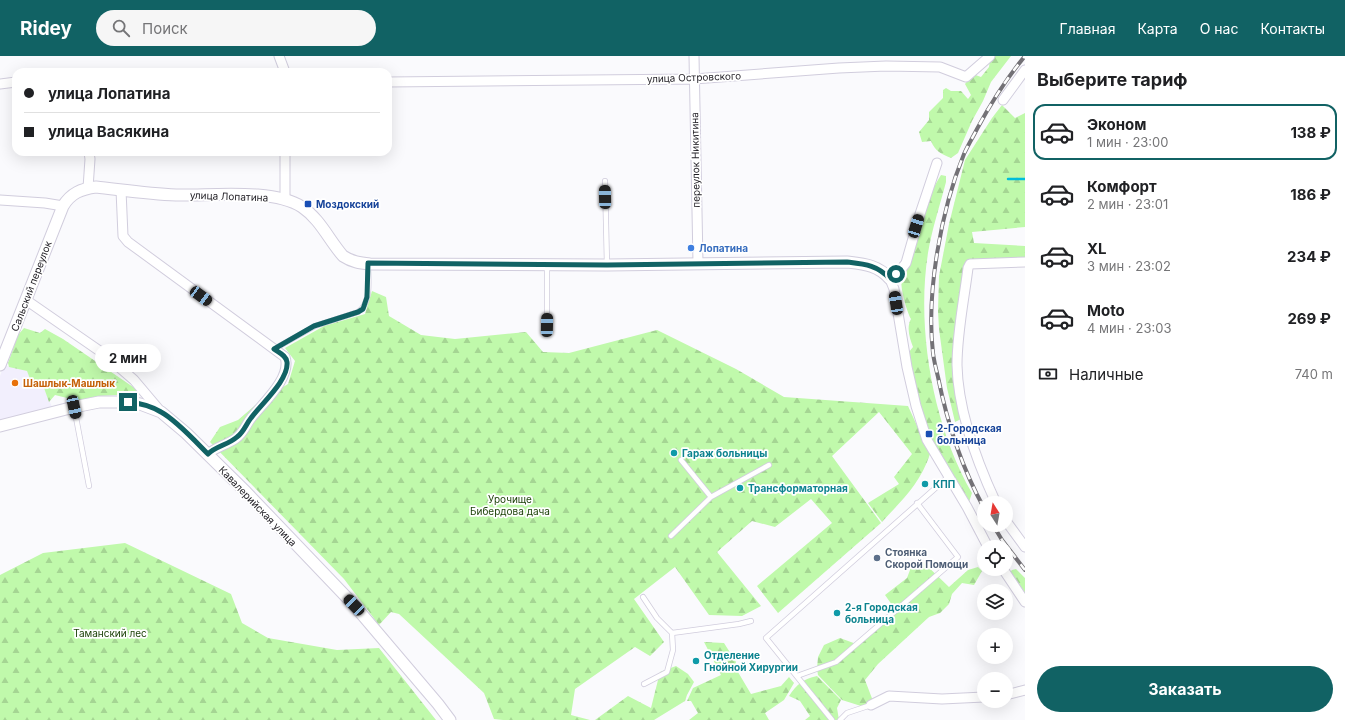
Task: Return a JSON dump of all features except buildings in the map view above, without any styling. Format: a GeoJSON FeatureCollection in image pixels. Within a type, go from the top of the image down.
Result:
{"type":"FeatureCollection","features":[{"type":"Feature","properties":{"kind":"street"},"geometry":{"type":"LineString","coordinates":[[279,56],[284,68]]}},
{"type":"Feature","properties":{"kind":"street","name":"переулок Никитина"},"geometry":{"type":"LineString","coordinates":[[694,56],[698,264]]}},
{"type":"Feature","properties":{"kind":"street","name":"улица Островского"},"geometry":{"type":"LineString","coordinates":[[392,82],[694,79],[886,66],[940,67],[966,77],[990,56]]}},
{"type":"Feature","properties":{"kind":"street"},"geometry":{"type":"LineString","coordinates":[[1003,100],[1025,70]]}},
{"type":"Feature","properties":{"kind":"street"},"geometry":{"type":"LineString","coordinates":[[0,84],[12,82]]}},
{"type":"Feature","properties":{"kind":"street"},"geometry":{"type":"LineString","coordinates":[[88,188],[90,156]]}},
{"type":"Feature","properties":{"kind":"street"},"geometry":{"type":"LineString","coordinates":[[285,156],[285,200]]}},
{"type":"Feature","properties":{"kind":"street"},"geometry":{"type":"LineString","coordinates":[[938,163],[920,214],[906,263],[899,272],[890,279],[894,289],[907,367],[916,406],[927,440],[967,507],[984,540]]}},
{"type":"Feature","properties":{"kind":"street","name":"улица Лопатина"},"geometry":{"type":"LineString","coordinates":[[63,206],[72,194],[88,188],[176,195],[260,196],[285,200],[293,202],[308,211],[315,218],[343,256],[350,260],[368,263],[607,265],[860,263],[870,265],[878,269],[890,279]]}},
{"type":"Feature","properties":{"kind":"street"},"geometry":{"type":"LineString","coordinates":[[121,190],[123,236],[128,242],[285,357],[287,363],[285,373],[276,388],[250,419],[240,435],[235,439],[213,449],[208,454]]}},
{"type":"Feature","properties":{"kind":"street"},"geometry":{"type":"LineString","coordinates":[[0,200],[45,203],[63,206]]}},
{"type":"Feature","properties":{"kind":"street","name":"Сальский переулок"},"geometry":{"type":"LineString","coordinates":[[0,365],[63,206]]}},
{"type":"Feature","properties":{"kind":"street"},"geometry":{"type":"LineString","coordinates":[[993,496],[973,447],[961,399],[957,366],[960,328],[968,268],[970,264],[1025,262]]}},
{"type":"Feature","properties":{"kind":"street","name":"Кавалерийская улица"},"geometry":{"type":"LineString","coordinates":[[26,300],[109,358],[134,380],[161,412],[208,454],[354,605],[450,720]]}},
{"type":"Feature","properties":{"kind":"street"},"geometry":{"type":"LineString","coordinates":[[0,426],[99,402],[128,402],[140,404],[161,412]]}},
{"type":"Feature","properties":{"kind":"street"},"geometry":{"type":"LineString","coordinates":[[1013,531],[1025,547]]}},
{"type":"Feature","properties":{"kind":"street"},"geometry":{"type":"LineString","coordinates":[[1008,576],[1025,602]]}},
{"type":"Feature","properties":{"kind":"street"},"geometry":{"type":"LineString","coordinates":[[1013,693],[1025,690]]}},
{"type":"Feature","properties":{"kind":"street"},"geometry":{"type":"LineString","coordinates":[[871,705],[889,696],[942,699],[977,697]]}},
{"type":"Feature","properties":{"kind":"lane"},"geometry":{"type":"LineString","coordinates":[[605,181],[607,265]]}},
{"type":"Feature","properties":{"kind":"lane"},"geometry":{"type":"LineString","coordinates":[[274,349],[314,326],[363,309],[367,297],[368,263]]}},
{"type":"Feature","properties":{"kind":"lane"},"geometry":{"type":"LineString","coordinates":[[547,265],[547,325]]}},
{"type":"Feature","properties":{"kind":"lane"},"geometry":{"type":"LineString","coordinates":[[74,407],[88,486]]}},
{"type":"Feature","properties":{"kind":"lane"},"geometry":{"type":"LineString","coordinates":[[681,460],[711,497]]}},
{"type":"Feature","properties":{"kind":"lane"},"geometry":{"type":"LineString","coordinates":[[671,536],[711,497],[769,465]]}},
{"type":"Feature","properties":{"kind":"lane"},"geometry":{"type":"LineString","coordinates":[[832,720],[766,638],[948,477]]}},
{"type":"Feature","properties":{"kind":"lane"},"geometry":{"type":"LineString","coordinates":[[797,676],[836,662],[958,557],[917,503]]}},
{"type":"Feature","properties":{"kind":"lane"},"geometry":{"type":"LineString","coordinates":[[643,597],[657,618],[672,633],[672,650],[667,672],[644,684]]}},
{"type":"Feature","properties":{"kind":"lane"},"geometry":{"type":"LineString","coordinates":[[672,633],[751,621]]}},
{"type":"Feature","properties":{"kind":"lane"},"geometry":{"type":"LineString","coordinates":[[840,720],[847,713],[871,705]]}},
{"type":"Feature","properties":{"kind":"shaded area"},"geometry":{"type":"Polygon","coordinates":[[[4,365],[27,371],[30,379],[44,388],[52,407],[0,421],[0,376],[4,365]]]}},
{"type":"Feature","properties":{"kind":"green space"},"geometry":{"type":"Polygon","coordinates":[[[995,56],[1011,56],[991,82],[958,153],[951,158],[939,152],[931,141],[922,142],[919,132],[929,120],[929,112],[943,98],[943,90],[946,88],[951,91],[961,91],[968,99],[971,95],[965,84],[973,74],[981,77],[989,67],[990,60],[995,56]]]}},
{"type":"Feature","properties":{"kind":"green space"},"geometry":{"type":"Polygon","coordinates":[[[1002,105],[1015,118],[1025,113],[1025,227],[972,232],[974,243],[1025,246],[1025,265],[965,266],[960,318],[953,346],[953,365],[961,419],[955,422],[947,388],[939,329],[939,276],[949,224],[965,160],[1002,105]]]}},
{"type":"Feature","properties":{"kind":"green space"},"geometry":{"type":"Polygon","coordinates":[[[941,175],[946,176],[946,182],[928,253],[925,282],[924,313],[926,345],[938,408],[947,438],[958,467],[972,493],[969,502],[936,450],[918,405],[909,352],[913,347],[909,330],[911,319],[902,292],[901,281],[913,253],[930,196],[941,175]]]}},
{"type":"Feature","properties":{"kind":"green space","name":"Урочище Бибердова дача"},"geometry":{"type":"Polygon","coordinates":[[[372,291],[386,297],[389,316],[421,335],[455,339],[526,332],[543,352],[569,353],[657,330],[736,369],[784,397],[908,406],[930,454],[916,483],[882,522],[868,503],[899,484],[894,477],[912,454],[879,412],[832,456],[881,523],[778,613],[757,586],[832,523],[811,499],[775,527],[752,521],[717,552],[761,606],[742,616],[709,615],[675,567],[634,599],[664,642],[650,656],[635,647],[575,689],[571,715],[590,720],[494,719],[484,693],[399,614],[391,612],[379,625],[344,579],[210,442],[220,427],[238,420],[260,401],[288,384],[295,361],[285,348],[324,326],[365,314],[372,291]]]}},
{"type":"Feature","properties":{"kind":"green space"},"geometry":{"type":"Polygon","coordinates":[[[24,328],[40,333],[45,329],[63,339],[136,389],[137,394],[99,396],[74,401],[55,395],[49,402],[44,388],[38,388],[30,379],[27,371],[9,367],[8,363],[18,335],[24,328]]]}},
{"type":"Feature","properties":{"kind":"green space","name":"Таманский лес"},"geometry":{"type":"Polygon","coordinates":[[[125,543],[231,594],[242,623],[268,638],[337,650],[379,648],[436,720],[0,720],[0,575],[43,553],[125,543]]]}},
{"type":"Feature","properties":{"kind":"green space"},"geometry":{"type":"Polygon","coordinates":[[[921,560],[949,587],[968,570],[977,567],[977,576],[979,576],[974,585],[962,583],[952,594],[949,604],[940,613],[929,617],[878,664],[865,680],[873,701],[861,706],[842,700],[818,675],[818,657],[824,645],[840,638],[859,645],[897,612],[885,595],[907,578],[913,562],[921,560]]]}},
{"type":"Feature","properties":{"kind":"green space"},"geometry":{"type":"Polygon","coordinates":[[[1016,569],[1025,578],[1025,594],[1012,576],[1013,570],[1016,569]]]}},
{"type":"Feature","properties":{"kind":"green space"},"geometry":{"type":"Polygon","coordinates":[[[704,642],[724,643],[736,662],[735,667],[751,694],[781,686],[789,677],[794,683],[784,700],[765,713],[769,720],[689,720],[698,713],[691,701],[687,701],[693,688],[721,675],[704,642]]]}},
{"type":"Feature","properties":{"kind":"green space"},"geometry":{"type":"Polygon","coordinates":[[[676,666],[688,674],[694,682],[685,701],[654,720],[595,720],[628,696],[651,708],[660,672],[676,666]]]}},
{"type":"Feature","properties":{"kind":"green space"},"geometry":{"type":"Polygon","coordinates":[[[817,676],[841,700],[837,708],[839,720],[805,720],[810,716],[800,701],[789,696],[801,683],[817,676]]]}},
{"type":"Feature","properties":{"kind":"waterway"},"geometry":{"type":"LineString","coordinates":[[1008,179],[1025,179]]}},
{"type":"Feature","properties":{"kind":"railway"},"geometry":{"type":"LineString","coordinates":[[978,496],[956,444],[935,365],[931,330],[934,278],[937,252],[948,200],[964,154],[993,101],[1011,73],[1025,56]]}},
{"type":"Feature","properties":{"kind":"railway"},"geometry":{"type":"LineString","coordinates":[[997,532],[1025,570]]}},
{"type":"Feature","properties":{"kind":"place","name":"Моздокский"},"geometry":{"type":"Point","coordinates":[308,204]}},
{"type":"Feature","properties":{"kind":"place","name":"Лопатина"},"geometry":{"type":"Point","coordinates":[691,248]}},
{"type":"Feature","properties":{"kind":"place","name":"Шашлык-Машлык"},"geometry":{"type":"Point","coordinates":[15,383]}},
{"type":"Feature","properties":{"kind":"place","name":"2-Городская больница"},"geometry":{"type":"Point","coordinates":[929,434]}},
{"type":"Feature","properties":{"kind":"place","name":"Гараж больницы"},"geometry":{"type":"Point","coordinates":[674,453]}},
{"type":"Feature","properties":{"kind":"place","name":"КПП"},"geometry":{"type":"Point","coordinates":[925,484]}},
{"type":"Feature","properties":{"kind":"place","name":"Трансформаторная"},"geometry":{"type":"Point","coordinates":[740,488]}},
{"type":"Feature","properties":{"kind":"place","name":"Стоянка Скорой Помощи"},"geometry":{"type":"Point","coordinates":[877,558]}},
{"type":"Feature","properties":{"kind":"place","name":"2-я Городская больница"},"geometry":{"type":"Point","coordinates":[837,613]}},
{"type":"Feature","properties":{"kind":"place","name":"Отделение Гнойной Хирургии"},"geometry":{"type":"Point","coordinates":[696,661]}},
{"type":"Feature","properties":{"kind":"route"},"geometry":{"type":"LineString","coordinates":[[128,402],[152,408],[169,417],[208,454],[213,449],[225,445],[240,435],[246,428],[250,419],[271,395],[285,373],[287,363],[285,357],[274,349],[314,326],[363,309],[367,297],[368,263],[607,265],[847,262],[870,265],[886,274],[890,279],[896,274]]}}]}
